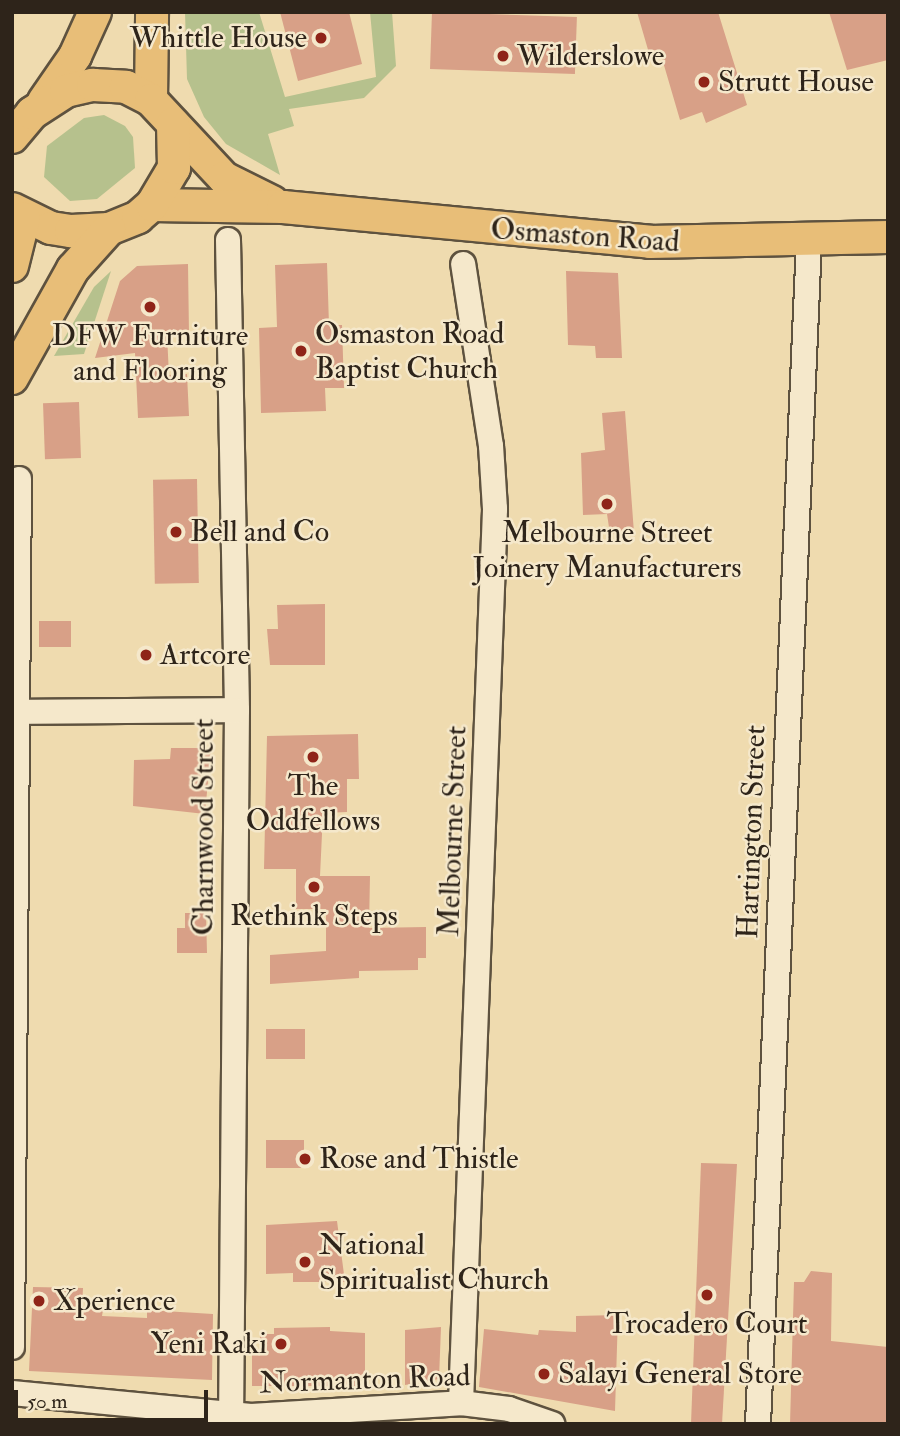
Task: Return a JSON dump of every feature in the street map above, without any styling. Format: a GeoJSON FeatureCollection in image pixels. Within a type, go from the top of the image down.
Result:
{"type":"FeatureCollection","features":[{"type":"Feature","properties":{"kind":"main road"},"geometry":{"type":"LineString","coordinates":[[12,137],[41,106],[75,56],[95,12]]}},
{"type":"Feature","properties":{"kind":"main road"},"geometry":{"type":"LineString","coordinates":[[41,106],[66,91],[93,85],[126,87],[151,100],[152,12]]}},
{"type":"Feature","properties":{"kind":"main road","name":"Osmaston Road"},"geometry":{"type":"LineString","coordinates":[[151,100],[224,178],[283,207]]}},
{"type":"Feature","properties":{"kind":"main road"},"geometry":{"type":"LineString","coordinates":[[12,378],[68,277],[109,229],[152,205],[174,168],[173,124]]}},
{"type":"Feature","properties":{"kind":"main road","name":"Osmaston Road"},"geometry":{"type":"LineString","coordinates":[[152,205],[283,207],[556,236],[809,242],[888,237]]}},
{"type":"Feature","properties":{"kind":"main road"},"geometry":{"type":"LineString","coordinates":[[12,266],[18,213],[62,230],[109,229]]}},
{"type":"Feature","properties":{"kind":"street","name":"Charnwood Street"},"geometry":{"type":"LineString","coordinates":[[228,240],[237,709],[231,1420]]}},
{"type":"Feature","properties":{"kind":"street","name":"Hartington Street"},"geometry":{"type":"LineString","coordinates":[[758,1424],[809,242]]}},
{"type":"Feature","properties":{"kind":"street","name":"Melbourne Street"},"geometry":{"type":"LineString","coordinates":[[461,1403],[495,509],[491,446],[463,264]]}},
{"type":"Feature","properties":{"kind":"street"},"geometry":{"type":"LineString","coordinates":[[12,1347],[15,533],[19,479]]}},
{"type":"Feature","properties":{"kind":"street"},"geometry":{"type":"LineString","coordinates":[[16,712],[237,709]]}},
{"type":"Feature","properties":{"kind":"street","name":"Normanton Road"},"geometry":{"type":"LineString","coordinates":[[12,1393],[231,1420],[461,1403],[509,1409],[552,1424]]}},
{"type":"Feature","properties":{"kind":"green space"},"geometry":{"type":"Polygon","coordinates":[[[185,12],[259,12],[285,97],[376,77],[370,12],[392,12],[396,66],[364,98],[289,109],[294,126],[268,134],[280,175],[226,144],[204,117],[187,79],[185,12]]]}},
{"type":"Feature","properties":{"kind":"green space"},"geometry":{"type":"Polygon","coordinates":[[[104,115],[125,126],[133,137],[135,168],[97,199],[70,201],[44,177],[47,146],[84,118],[104,115]]]}},
{"type":"Feature","properties":{"kind":"green space"},"geometry":{"type":"Polygon","coordinates":[[[111,271],[84,354],[54,356],[94,287],[111,271]]]}},
{"type":"Feature","properties":{"kind":"building","name":"Whittle House"},"geometry":{"type":"Polygon","coordinates":[[[280,12],[349,12],[362,64],[298,81],[280,12]]]}},
{"type":"Feature","properties":{"kind":"building","name":"Wilderslowe"},"geometry":{"type":"Polygon","coordinates":[[[432,12],[577,17],[575,74],[430,69],[432,12]]]}},
{"type":"Feature","properties":{"kind":"building","name":"Strutt House"},"geometry":{"type":"Polygon","coordinates":[[[637,12],[718,12],[747,105],[706,123],[702,112],[680,120],[661,55],[651,60],[637,12]]]}},
{"type":"Feature","properties":{"kind":"building","name":"Strutt House"},"geometry":{"type":"Polygon","coordinates":[[[829,12],[888,12],[888,60],[847,70],[829,12]]]}},
{"type":"Feature","properties":{"kind":"building","name":"Osmaston Road Baptist Church"},"geometry":{"type":"Polygon","coordinates":[[[327,263],[329,325],[342,325],[344,388],[325,388],[326,411],[261,413],[259,328],[277,327],[275,265],[327,263]]]}},
{"type":"Feature","properties":{"kind":"building","name":"DFW Furniture and Flooring"},"geometry":{"type":"Polygon","coordinates":[[[188,264],[189,334],[167,335],[169,375],[187,374],[189,416],[138,418],[135,353],[95,358],[120,281],[137,266],[188,264]]]}},
{"type":"Feature","properties":{"kind":"building"},"geometry":{"type":"Polygon","coordinates":[[[566,271],[618,273],[622,358],[596,358],[595,346],[568,345],[566,271]]]}},
{"type":"Feature","properties":{"kind":"building"},"geometry":{"type":"Polygon","coordinates":[[[79,402],[81,458],[45,459],[43,403],[79,402]]]}},
{"type":"Feature","properties":{"kind":"building"},"geometry":{"type":"Polygon","coordinates":[[[625,411],[634,533],[610,534],[607,514],[583,515],[581,453],[605,450],[602,413],[625,411]]]}},
{"type":"Feature","properties":{"kind":"building","name":"Bell and Co"},"geometry":{"type":"Polygon","coordinates":[[[197,479],[199,583],[155,584],[153,480],[197,479]]]}},
{"type":"Feature","properties":{"kind":"building"},"geometry":{"type":"Polygon","coordinates":[[[325,604],[325,665],[270,665],[267,629],[278,629],[277,605],[325,604]]]}},
{"type":"Feature","properties":{"kind":"building"},"geometry":{"type":"Polygon","coordinates":[[[39,621],[71,621],[71,647],[39,647],[39,621]]]}},
{"type":"Feature","properties":{"kind":"building"},"geometry":{"type":"Polygon","coordinates":[[[358,734],[359,779],[347,779],[347,812],[323,813],[320,876],[370,876],[369,928],[426,927],[426,958],[418,958],[418,970],[359,971],[359,978],[270,984],[270,955],[326,951],[326,909],[296,909],[296,869],[264,869],[267,736],[358,734]]]}},
{"type":"Feature","properties":{"kind":"building"},"geometry":{"type":"Polygon","coordinates":[[[171,748],[211,748],[205,814],[133,806],[134,760],[170,759],[171,748]]]}},
{"type":"Feature","properties":{"kind":"building"},"geometry":{"type":"Polygon","coordinates":[[[185,913],[206,913],[207,953],[177,953],[177,928],[185,928],[185,913]]]}},
{"type":"Feature","properties":{"kind":"building"},"geometry":{"type":"Polygon","coordinates":[[[266,1029],[305,1029],[305,1059],[266,1059],[266,1029]]]}},
{"type":"Feature","properties":{"kind":"building","name":"Rose and Thistle"},"geometry":{"type":"Polygon","coordinates":[[[266,1140],[304,1140],[304,1168],[266,1168],[266,1140]]]}},
{"type":"Feature","properties":{"kind":"building","name":"Trocadero Court"},"geometry":{"type":"Polygon","coordinates":[[[701,1163],[737,1164],[722,1424],[691,1424],[701,1163]]]}},
{"type":"Feature","properties":{"kind":"building","name":"National Spiritualist Church"},"geometry":{"type":"Polygon","coordinates":[[[337,1221],[345,1282],[293,1282],[293,1273],[266,1274],[266,1225],[337,1221]]]}},
{"type":"Feature","properties":{"kind":"building"},"geometry":{"type":"Polygon","coordinates":[[[811,1271],[832,1273],[831,1341],[888,1347],[888,1424],[790,1424],[794,1282],[804,1282],[811,1271]]]}},
{"type":"Feature","properties":{"kind":"building"},"geometry":{"type":"Polygon","coordinates":[[[33,1287],[83,1288],[82,1308],[103,1310],[102,1316],[147,1318],[147,1310],[213,1314],[212,1380],[29,1371],[33,1287]]]}},
{"type":"Feature","properties":{"kind":"building"},"geometry":{"type":"Polygon","coordinates":[[[618,1315],[615,1411],[479,1387],[484,1329],[538,1335],[539,1330],[576,1332],[576,1316],[618,1315]]]}},
{"type":"Feature","properties":{"kind":"building"},"geometry":{"type":"Polygon","coordinates":[[[330,1327],[330,1331],[365,1333],[365,1386],[252,1386],[252,1353],[260,1353],[260,1334],[274,1334],[274,1328],[330,1327]]]}},
{"type":"Feature","properties":{"kind":"building"},"geometry":{"type":"Polygon","coordinates":[[[441,1327],[439,1379],[405,1385],[405,1330],[441,1327]]]}},
{"type":"Feature","properties":{"kind":"place","name":"Whittle House"},"geometry":{"type":"Point","coordinates":[321,38]}},
{"type":"Feature","properties":{"kind":"place","name":"Wilderslowe"},"geometry":{"type":"Point","coordinates":[503,56]}},
{"type":"Feature","properties":{"kind":"place","name":"Strutt House"},"geometry":{"type":"Point","coordinates":[704,82]}},
{"type":"Feature","properties":{"kind":"place","name":"DFW Furniture and Flooring"},"geometry":{"type":"Point","coordinates":[150,307]}},
{"type":"Feature","properties":{"kind":"place","name":"Osmaston Road Baptist Church"},"geometry":{"type":"Point","coordinates":[301,351]}},
{"type":"Feature","properties":{"kind":"place","name":"Melbourne Street Joinery Manufacturers"},"geometry":{"type":"Point","coordinates":[607,504]}},
{"type":"Feature","properties":{"kind":"place","name":"Bell and Co"},"geometry":{"type":"Point","coordinates":[176,532]}},
{"type":"Feature","properties":{"kind":"place","name":"Artcore"},"geometry":{"type":"Point","coordinates":[146,655]}},
{"type":"Feature","properties":{"kind":"place","name":"The Oddfellows"},"geometry":{"type":"Point","coordinates":[313,757]}},
{"type":"Feature","properties":{"kind":"place","name":"Rethink Steps"},"geometry":{"type":"Point","coordinates":[314,887]}},
{"type":"Feature","properties":{"kind":"place","name":"Rose and Thistle"},"geometry":{"type":"Point","coordinates":[305,1159]}},
{"type":"Feature","properties":{"kind":"place","name":"National Spiritualist Church"},"geometry":{"type":"Point","coordinates":[305,1262]}},
{"type":"Feature","properties":{"kind":"place","name":"Trocadero Court"},"geometry":{"type":"Point","coordinates":[707,1295]}},
{"type":"Feature","properties":{"kind":"place","name":"Xperience"},"geometry":{"type":"Point","coordinates":[39,1301]}},
{"type":"Feature","properties":{"kind":"place","name":"Yeni Raki"},"geometry":{"type":"Point","coordinates":[281,1344]}},
{"type":"Feature","properties":{"kind":"place","name":"Salayi General Store"},"geometry":{"type":"Point","coordinates":[544,1374]}}]}
